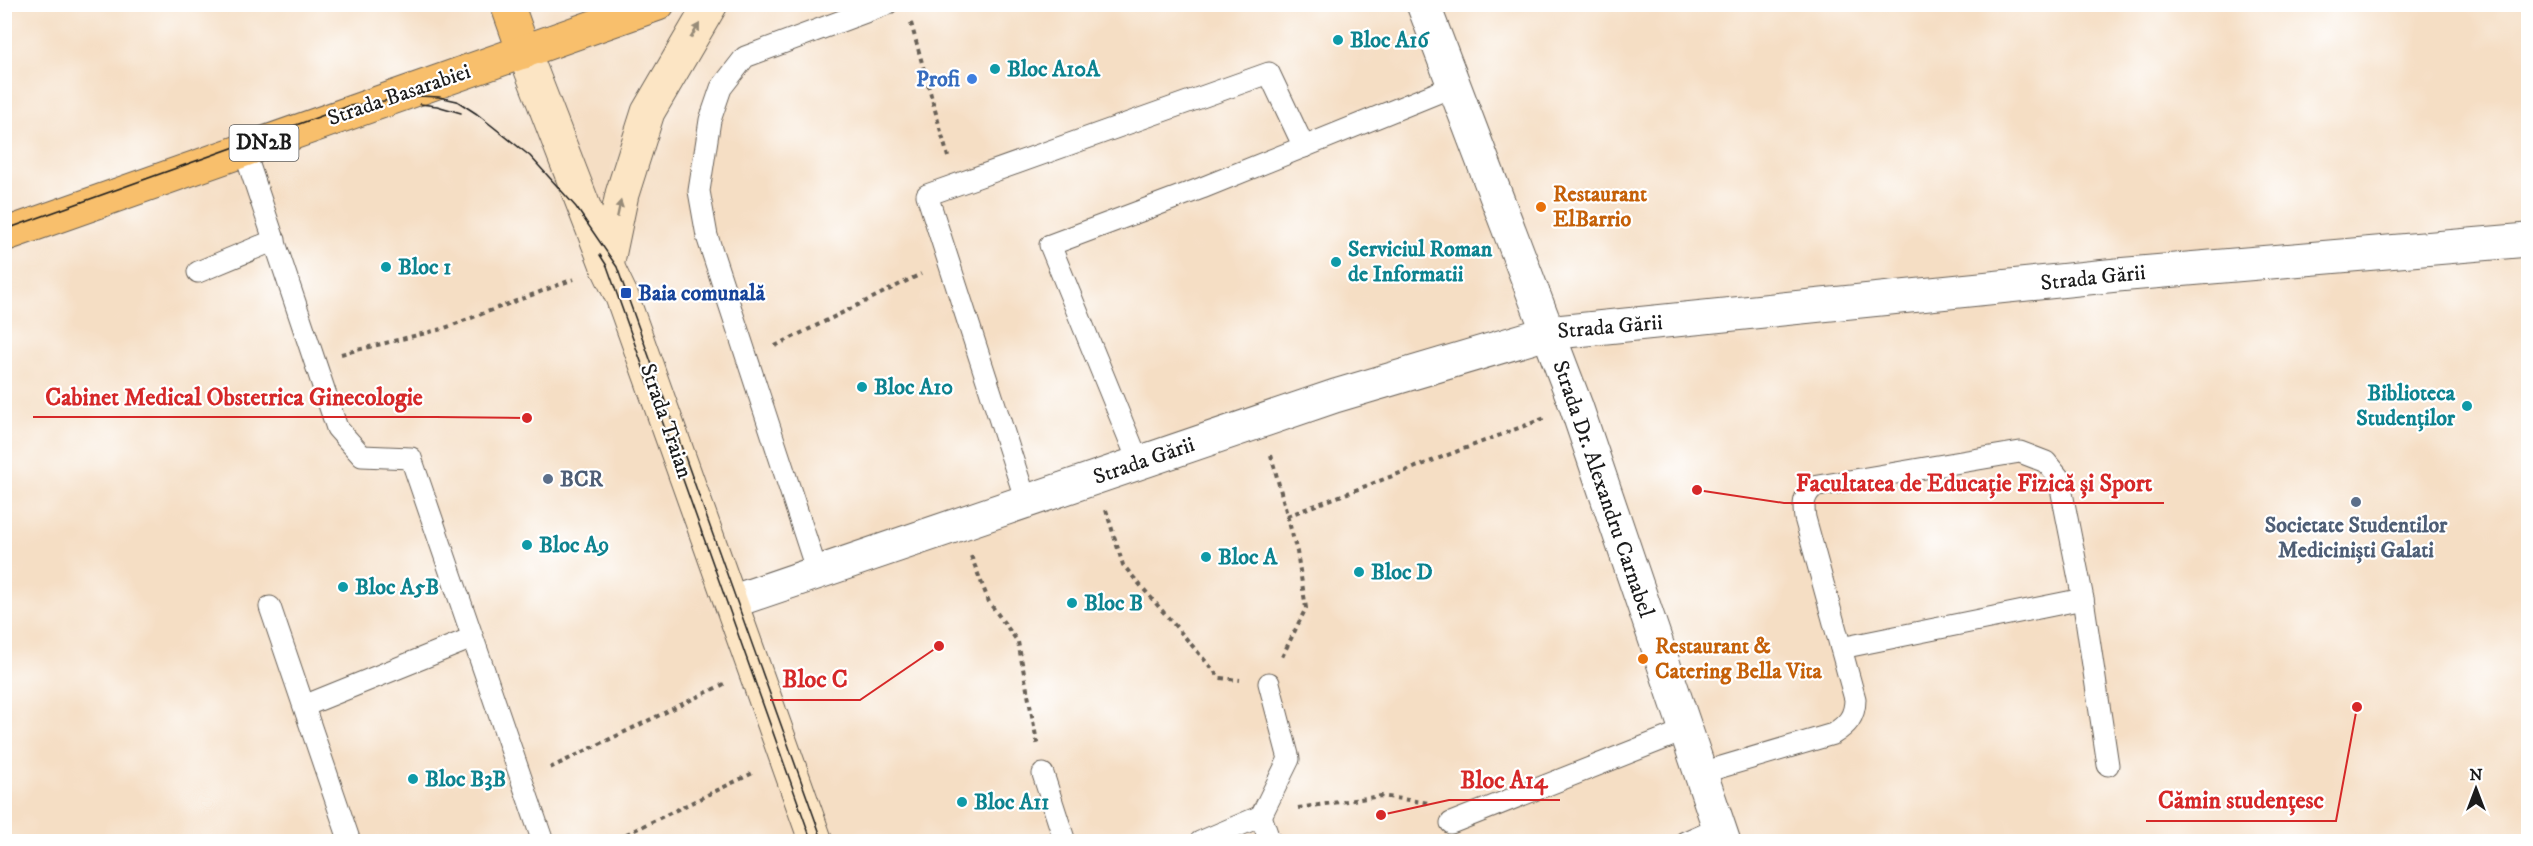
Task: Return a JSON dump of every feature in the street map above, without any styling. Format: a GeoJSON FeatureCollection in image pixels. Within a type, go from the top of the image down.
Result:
{"type":"FeatureCollection","features":[{"type":"Feature","properties":{"kind":"main road","name":"Strada Traian"},"geometry":{"type":"LineString","coordinates":[[507,4],[607,266],[622,297],[756,668],[816,842]]}},
{"type":"Feature","properties":{"kind":"main road","name":"Strada Basarabiei"},"geometry":{"type":"LineString","coordinates":[[4,235],[658,4]]}},
{"type":"Feature","properties":{"kind":"main road"},"geometry":{"type":"LineString","coordinates":[[607,266],[622,194],[648,112],[711,4]]}},
{"type":"Feature","properties":{"kind":"street","name":"Strada Dr. Alexandru Carnabel"},"geometry":{"type":"LineString","coordinates":[[1423,4],[1576,406],[1721,834]]}},
{"type":"Feature","properties":{"kind":"street","name":"Strada Gării"},"geometry":{"type":"LineString","coordinates":[[731,602],[1262,421],[1547,333],[2117,275],[2529,240]]}},
{"type":"Feature","properties":{"kind":"lane"},"geometry":{"type":"LineString","coordinates":[[817,573],[707,236],[699,190],[710,120],[721,88],[745,57],[887,4]]}},
{"type":"Feature","properties":{"kind":"lane"},"geometry":{"type":"LineString","coordinates":[[1026,501],[927,195],[1269,73],[1304,147]]}},
{"type":"Feature","properties":{"kind":"lane"},"geometry":{"type":"LineString","coordinates":[[1139,463],[1050,245],[1304,147],[1454,86]]}},
{"type":"Feature","properties":{"kind":"lane"},"geometry":{"type":"LineString","coordinates":[[244,150],[337,428],[362,456],[411,458],[543,842]]}},
{"type":"Feature","properties":{"kind":"lane"},"geometry":{"type":"LineString","coordinates":[[198,272],[275,240]]}},
{"type":"Feature","properties":{"kind":"lane"},"geometry":{"type":"LineString","coordinates":[[1701,773],[1833,734],[1845,726],[1853,716],[1855,699],[1805,518],[1803,504],[1807,493],[1813,487],[2020,452],[2046,462],[2059,478],[2083,598],[2108,765]]}},
{"type":"Feature","properties":{"kind":"lane"},"geometry":{"type":"LineString","coordinates":[[1841,648],[2083,598]]}},
{"type":"Feature","properties":{"kind":"lane"},"geometry":{"type":"LineString","coordinates":[[270,607],[350,842]]}},
{"type":"Feature","properties":{"kind":"lane"},"geometry":{"type":"LineString","coordinates":[[304,706],[472,638]]}},
{"type":"Feature","properties":{"kind":"lane"},"geometry":{"type":"LineString","coordinates":[[1200,842],[1261,816],[1289,759],[1269,683]]}},
{"type":"Feature","properties":{"kind":"lane"},"geometry":{"type":"LineString","coordinates":[[1451,823],[1686,730]]}},
{"type":"Feature","properties":{"kind":"lane"},"geometry":{"type":"LineString","coordinates":[[1043,774],[1065,842]]}},
{"type":"Feature","properties":{"kind":"lane"},"geometry":{"type":"LineString","coordinates":[[1261,816],[1270,842]]}},
{"type":"Feature","properties":{"kind":"lane"},"geometry":{"type":"LineString","coordinates":[[1685,842],[1721,834]]}},
{"type":"Feature","properties":{"kind":"path"},"geometry":{"type":"LineString","coordinates":[[909,16],[956,184]]}},
{"type":"Feature","properties":{"kind":"path"},"geometry":{"type":"LineString","coordinates":[[747,360],[948,261]]}},
{"type":"Feature","properties":{"kind":"path"},"geometry":{"type":"LineString","coordinates":[[315,360],[442,329],[607,266]]}},
{"type":"Feature","properties":{"kind":"path"},"geometry":{"type":"LineString","coordinates":[[1287,516],[1576,406]]}},
{"type":"Feature","properties":{"kind":"path"},"geometry":{"type":"LineString","coordinates":[[1096,478],[1123,565],[1174,628],[1220,678],[1269,683],[1306,608],[1287,516],[1262,421]]}},
{"type":"Feature","properties":{"kind":"path"},"geometry":{"type":"LineString","coordinates":[[958,525],[989,602],[1018,642],[1043,774]]}},
{"type":"Feature","properties":{"kind":"path"},"geometry":{"type":"LineString","coordinates":[[522,782],[756,668]]}},
{"type":"Feature","properties":{"kind":"path"},"geometry":{"type":"LineString","coordinates":[[610,842],[787,757]]}},
{"type":"Feature","properties":{"kind":"path"},"geometry":{"type":"LineString","coordinates":[[1261,816],[1339,800],[1381,796],[1433,804],[1451,823]]}},
{"type":"Feature","properties":{"kind":"tram line"},"geometry":{"type":"LineString","coordinates":[[4,230],[349,106],[419,96],[439,97],[457,101],[477,114],[530,156],[576,207],[617,267],[823,842]]}},
{"type":"Feature","properties":{"kind":"tram line"},"geometry":{"type":"LineString","coordinates":[[420,104],[461,113]]}},
{"type":"Feature","properties":{"kind":"tram line"},"geometry":{"type":"LineString","coordinates":[[600,255],[607,266],[812,842]]}},
{"type":"Feature","properties":{"kind":"place","name":"Bloc A16"},"geometry":{"type":"Point","coordinates":[1338,40]}},
{"type":"Feature","properties":{"kind":"place","name":"Bloc A10A"},"geometry":{"type":"Point","coordinates":[995,69]}},
{"type":"Feature","properties":{"kind":"place","name":"Profi"},"geometry":{"type":"Point","coordinates":[972,79]}},
{"type":"Feature","properties":{"kind":"place","name":"Restaurant ElBarrio"},"geometry":{"type":"Point","coordinates":[1541,207]}},
{"type":"Feature","properties":{"kind":"place","name":"Serviciul Roman de Informatii"},"geometry":{"type":"Point","coordinates":[1336,262]}},
{"type":"Feature","properties":{"kind":"place","name":"Bloc 1"},"geometry":{"type":"Point","coordinates":[386,267]}},
{"type":"Feature","properties":{"kind":"place","name":"Baia comunală"},"geometry":{"type":"Point","coordinates":[626,293]}},
{"type":"Feature","properties":{"kind":"place","name":"Bloc A10"},"geometry":{"type":"Point","coordinates":[862,387]}},
{"type":"Feature","properties":{"kind":"place","name":"Biblioteca Studenților"},"geometry":{"type":"Point","coordinates":[2467,406]}},
{"type":"Feature","properties":{"kind":"place","name":"Cabinet Medical Obstetrica Ginecologie"},"geometry":{"type":"Point","coordinates":[527,418]}},
{"type":"Feature","properties":{"kind":"place","name":"BCR"},"geometry":{"type":"Point","coordinates":[548,479]}},
{"type":"Feature","properties":{"kind":"place","name":"Facultatea de Educație Fizică și Sport"},"geometry":{"type":"Point","coordinates":[1697,490]}},
{"type":"Feature","properties":{"kind":"place","name":"Societate Studentilor Mediciniști Galati"},"geometry":{"type":"Point","coordinates":[2356,502]}},
{"type":"Feature","properties":{"kind":"place","name":"Bloc A9"},"geometry":{"type":"Point","coordinates":[527,545]}},
{"type":"Feature","properties":{"kind":"place","name":"Bloc A"},"geometry":{"type":"Point","coordinates":[1206,557]}},
{"type":"Feature","properties":{"kind":"place","name":"Bloc D"},"geometry":{"type":"Point","coordinates":[1359,572]}},
{"type":"Feature","properties":{"kind":"place","name":"Bloc A5B"},"geometry":{"type":"Point","coordinates":[343,587]}},
{"type":"Feature","properties":{"kind":"place","name":"Bloc B"},"geometry":{"type":"Point","coordinates":[1072,603]}},
{"type":"Feature","properties":{"kind":"place","name":"Bloc C"},"geometry":{"type":"Point","coordinates":[939,646]}},
{"type":"Feature","properties":{"kind":"place","name":"Restaurant & Catering Bella Vita"},"geometry":{"type":"Point","coordinates":[1643,659]}},
{"type":"Feature","properties":{"kind":"place","name":"Cămin studențesc"},"geometry":{"type":"Point","coordinates":[2357,707]}},
{"type":"Feature","properties":{"kind":"place","name":"Bloc B3B"},"geometry":{"type":"Point","coordinates":[413,779]}},
{"type":"Feature","properties":{"kind":"place","name":"Bloc A11"},"geometry":{"type":"Point","coordinates":[962,802]}},
{"type":"Feature","properties":{"kind":"place","name":"Bloc A14"},"geometry":{"type":"Point","coordinates":[1381,815]}}]}
